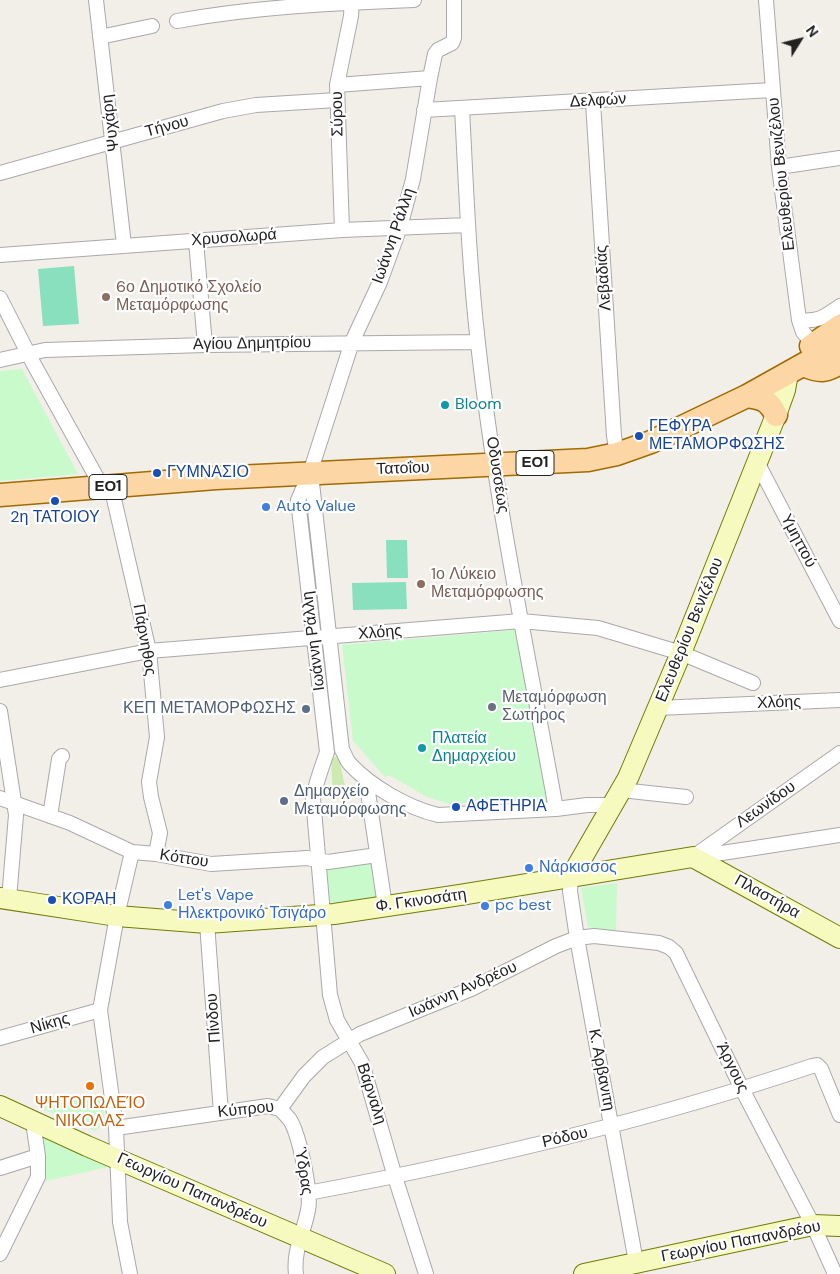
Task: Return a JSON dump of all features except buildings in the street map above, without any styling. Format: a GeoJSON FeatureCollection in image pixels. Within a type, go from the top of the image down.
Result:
{"type":"FeatureCollection","features":[{"type":"Feature","properties":{"kind":"main road","name":"Τατοΐου"},"geometry":{"type":"LineString","coordinates":[[796,369],[804,352],[840,326]]}},
{"type":"Feature","properties":{"kind":"main road","name":"Τατοΐου"},"geometry":{"type":"LineString","coordinates":[[0,495],[310,473],[588,460],[617,454],[651,442],[746,396],[840,344]]}},
{"type":"Feature","properties":{"kind":"main road"},"geometry":{"type":"LineString","coordinates":[[796,369],[824,370],[840,363]]}},
{"type":"Feature","properties":{"kind":"main road","name":"Ελευθερίου Βενιζέλου"},"geometry":{"type":"LineString","coordinates":[[572,877],[616,798],[658,708],[785,390],[796,369]]}},
{"type":"Feature","properties":{"kind":"main road"},"geometry":{"type":"LineString","coordinates":[[746,396],[761,397],[767,401],[776,415]]}},
{"type":"Feature","properties":{"kind":"main road","name":"Φ. Γκινοσάτη"},"geometry":{"type":"LineString","coordinates":[[4,898],[117,916],[207,922],[323,915],[693,857]]}},
{"type":"Feature","properties":{"kind":"main road","name":"Πλαστήρα"},"geometry":{"type":"LineString","coordinates":[[693,857],[840,938]]}},
{"type":"Feature","properties":{"kind":"main road","name":"Γεωργίου Παπανδρέου"},"geometry":{"type":"LineString","coordinates":[[0,1106],[385,1274]]}},
{"type":"Feature","properties":{"kind":"main road","name":"Γεωργίου Παπανδρέου"},"geometry":{"type":"LineString","coordinates":[[584,1274],[640,1268],[812,1226],[840,1226]]}},
{"type":"Feature","properties":{"kind":"street","name":"Ψυχάρη"},"geometry":{"type":"LineString","coordinates":[[96,0],[114,142],[124,245]]}},
{"type":"Feature","properties":{"kind":"street"},"geometry":{"type":"LineString","coordinates":[[177,21],[221,13],[352,1],[414,0]]}},
{"type":"Feature","properties":{"kind":"street","name":"Ιωάννη Ράλλη"},"geometry":{"type":"LineString","coordinates":[[323,915],[313,798],[326,752],[298,500],[310,473],[352,342],[380,282],[400,227],[413,179],[435,54],[438,50],[452,43],[454,38],[454,0]]}},
{"type":"Feature","properties":{"kind":"street","name":"Ελευθερίου Βενιζέλου"},"geometry":{"type":"LineString","coordinates":[[766,0],[779,167],[799,320],[803,332],[813,344]]}},
{"type":"Feature","properties":{"kind":"street","name":"Σύρου"},"geometry":{"type":"LineString","coordinates":[[342,230],[337,85],[351,16],[352,1]]}},
{"type":"Feature","properties":{"kind":"street"},"geometry":{"type":"LineString","coordinates":[[100,37],[152,26]]}},
{"type":"Feature","properties":{"kind":"street"},"geometry":{"type":"LineString","coordinates":[[337,85],[430,78]]}},
{"type":"Feature","properties":{"kind":"street","name":"Δελφών"},"geometry":{"type":"LineString","coordinates":[[424,110],[593,102],[772,90]]}},
{"type":"Feature","properties":{"kind":"street","name":"Τήνου"},"geometry":{"type":"LineString","coordinates":[[0,173],[238,108],[256,105],[337,100]]}},
{"type":"Feature","properties":{"kind":"street","name":"Λεβαδιάς"},"geometry":{"type":"LineString","coordinates":[[593,102],[614,436],[617,454]]}},
{"type":"Feature","properties":{"kind":"street","name":"Οδυσσέως"},"geometry":{"type":"LineString","coordinates":[[462,108],[468,225],[478,342],[494,465],[556,809]]}},
{"type":"Feature","properties":{"kind":"street"},"geometry":{"type":"LineString","coordinates":[[779,167],[840,158]]}},
{"type":"Feature","properties":{"kind":"street","name":"Χρυσολωρά"},"geometry":{"type":"LineString","coordinates":[[0,255],[342,230],[468,225]]}},
{"type":"Feature","properties":{"kind":"street"},"geometry":{"type":"LineString","coordinates":[[196,240],[205,345]]}},
{"type":"Feature","properties":{"kind":"street","name":"Πάρνηθος"},"geometry":{"type":"LineString","coordinates":[[0,298],[28,354],[107,487],[149,651],[157,737],[149,782],[160,834],[156,854]]}},
{"type":"Feature","properties":{"kind":"street"},"geometry":{"type":"LineString","coordinates":[[799,320],[815,321],[821,319],[840,306]]}},
{"type":"Feature","properties":{"kind":"street","name":"Αγίου Δημητρίου"},"geometry":{"type":"LineString","coordinates":[[0,360],[46,350],[352,342],[478,342]]}},
{"type":"Feature","properties":{"kind":"street","name":"Υμηττού"},"geometry":{"type":"LineString","coordinates":[[757,462],[840,621]]}},
{"type":"Feature","properties":{"kind":"street","name":"Ιωάννη Ράλλη"},"geometry":{"type":"LineString","coordinates":[[310,473],[342,750],[348,762],[366,779]]}},
{"type":"Feature","properties":{"kind":"street","name":"Χλόης"},"geometry":{"type":"LineString","coordinates":[[0,680],[149,651],[522,622],[598,628],[681,653],[754,683]]}},
{"type":"Feature","properties":{"kind":"street","name":"Χλόης"},"geometry":{"type":"LineString","coordinates":[[658,708],[840,700]]}},
{"type":"Feature","properties":{"kind":"street"},"geometry":{"type":"LineString","coordinates":[[0,710],[16,815],[4,898]]}},
{"type":"Feature","properties":{"kind":"street"},"geometry":{"type":"LineString","coordinates":[[326,752],[342,750]]}},
{"type":"Feature","properties":{"kind":"street","name":"Λεωνίδου"},"geometry":{"type":"LineString","coordinates":[[693,857],[840,753]]}},
{"type":"Feature","properties":{"kind":"street"},"geometry":{"type":"LineString","coordinates":[[50,816],[59,759],[62,756]]}},
{"type":"Feature","properties":{"kind":"street"},"geometry":{"type":"LineString","coordinates":[[366,779],[408,804],[438,816],[556,809],[587,805],[616,798],[686,797]]}},
{"type":"Feature","properties":{"kind":"street"},"geometry":{"type":"LineString","coordinates":[[366,779],[384,906]]}},
{"type":"Feature","properties":{"kind":"street","name":"Κόττου"},"geometry":{"type":"LineString","coordinates":[[0,798],[70,824],[132,852],[156,854],[211,864],[307,858],[328,862],[377,855]]}},
{"type":"Feature","properties":{"kind":"street","name":"Φ. Γκινοσάτη"},"geometry":{"type":"LineString","coordinates":[[693,857],[840,835]]}},
{"type":"Feature","properties":{"kind":"street"},"geometry":{"type":"LineString","coordinates":[[130,1274],[120,1222],[116,1128],[100,1010],[117,916],[132,852]]}},
{"type":"Feature","properties":{"kind":"street","name":"Κ. Αρβανιτη"},"geometry":{"type":"LineString","coordinates":[[572,877],[570,891],[577,938],[640,1268]]}},
{"type":"Feature","properties":{"kind":"street","name":"Βάρναλη"},"geometry":{"type":"LineString","coordinates":[[323,915],[330,995],[337,1020],[362,1063],[395,1177],[426,1274]]}},
{"type":"Feature","properties":{"kind":"street","name":"Πίνδου"},"geometry":{"type":"LineString","coordinates":[[207,922],[221,1113]]}},
{"type":"Feature","properties":{"kind":"street","name":"Άργους"},"geometry":{"type":"LineString","coordinates":[[577,938],[594,936],[659,943],[669,947],[676,953],[742,1089],[836,1274]]}},
{"type":"Feature","properties":{"kind":"street","name":"Ιωάννη Ανδρέου"},"geometry":{"type":"LineString","coordinates":[[349,1042],[360,1034],[471,989],[556,946],[577,938]]}},
{"type":"Feature","properties":{"kind":"street","name":"Νίκης"},"geometry":{"type":"LineString","coordinates":[[0,1038],[100,1010]]}},
{"type":"Feature","properties":{"kind":"street","name":"Κύπρου"},"geometry":{"type":"LineString","coordinates":[[116,1128],[268,1106],[280,1109],[304,1076],[323,1057],[349,1042]]}},
{"type":"Feature","properties":{"kind":"street","name":"Ρόδου"},"geometry":{"type":"LineString","coordinates":[[308,1193],[395,1177],[612,1127],[817,1065],[827,1083],[840,1115]]}},
{"type":"Feature","properties":{"kind":"street","name":"Ύδρας"},"geometry":{"type":"LineString","coordinates":[[280,1109],[290,1120],[298,1140],[308,1193],[309,1208],[294,1262],[296,1274]]}},
{"type":"Feature","properties":{"kind":"street"},"geometry":{"type":"LineString","coordinates":[[0,1254],[38,1177],[38,1156],[33,1122]]}},
{"type":"Feature","properties":{"kind":"street"},"geometry":{"type":"LineString","coordinates":[[0,1168],[38,1156]]}},
{"type":"Feature","properties":{"kind":"green space"},"geometry":{"type":"Polygon","coordinates":[[[74,266],[79,324],[43,326],[38,269],[74,266]]]}},
{"type":"Feature","properties":{"kind":"green space"},"geometry":{"type":"Polygon","coordinates":[[[22,369],[78,474],[0,481],[0,371],[22,369]]]}},
{"type":"Feature","properties":{"kind":"green space"},"geometry":{"type":"Polygon","coordinates":[[[386,540],[407,540],[408,578],[387,578],[386,540]]]}},
{"type":"Feature","properties":{"kind":"green space"},"geometry":{"type":"Polygon","coordinates":[[[406,582],[407,609],[353,610],[352,583],[406,582]]]}},
{"type":"Feature","properties":{"kind":"green space"},"geometry":{"type":"Polygon","coordinates":[[[515,630],[547,800],[544,804],[532,803],[530,801],[450,804],[427,797],[389,775],[385,777],[353,741],[342,645],[515,630]]]}},
{"type":"Feature","properties":{"kind":"green space"},"geometry":{"type":"Polygon","coordinates":[[[337,756],[347,796],[333,798],[331,759],[337,756]]]}},
{"type":"Feature","properties":{"kind":"green space"},"geometry":{"type":"Polygon","coordinates":[[[373,862],[377,897],[328,903],[324,868],[373,862]]]}},
{"type":"Feature","properties":{"kind":"green space"},"geometry":{"type":"Polygon","coordinates":[[[617,883],[616,931],[588,927],[581,888],[617,883]]]}},
{"type":"Feature","properties":{"kind":"green space"},"geometry":{"type":"Polygon","coordinates":[[[101,1096],[105,1122],[95,1131],[37,1107],[101,1096]]]}},
{"type":"Feature","properties":{"kind":"green space"},"geometry":{"type":"Polygon","coordinates":[[[41,1136],[108,1167],[46,1181],[41,1136]]]}},
{"type":"Feature","properties":{"kind":"place","name":"6ο Δημοτικό Σχολείο Μεταμόρφωσης"},"geometry":{"type":"Point","coordinates":[106,297]}},
{"type":"Feature","properties":{"kind":"place","name":"Bloom"},"geometry":{"type":"Point","coordinates":[445,405]}},
{"type":"Feature","properties":{"kind":"place","name":"ΓΕΦΥΡΑ ΜΕΤΑΜΟΡΦΩΣΗΣ"},"geometry":{"type":"Point","coordinates":[639,436]}},
{"type":"Feature","properties":{"kind":"place","name":"ΓΥΜΝΑΣΙΟ"},"geometry":{"type":"Point","coordinates":[157,473]}},
{"type":"Feature","properties":{"kind":"place","name":"2η ΤΑΤΟΙΟΥ"},"geometry":{"type":"Point","coordinates":[55,501]}},
{"type":"Feature","properties":{"kind":"place","name":"Auto Value"},"geometry":{"type":"Point","coordinates":[266,507]}},
{"type":"Feature","properties":{"kind":"place","name":"1ο Λύκειο Μεταμόρφωσης"},"geometry":{"type":"Point","coordinates":[421,584]}},
{"type":"Feature","properties":{"kind":"place","name":"Μεταμόρφωση Σωτήρος"},"geometry":{"type":"Point","coordinates":[492,707]}},
{"type":"Feature","properties":{"kind":"place","name":"ΚΕΠ ΜΕΤΑΜΟΡΦΩΣΗΣ"},"geometry":{"type":"Point","coordinates":[306,709]}},
{"type":"Feature","properties":{"kind":"place","name":"Πλατεία Δημαρχείου"},"geometry":{"type":"Point","coordinates":[422,748]}},
{"type":"Feature","properties":{"kind":"place","name":"Δημαρχείο Μεταμόρφωσης"},"geometry":{"type":"Point","coordinates":[284,801]}},
{"type":"Feature","properties":{"kind":"place","name":"ΑΦΕΤΗΡΙΑ"},"geometry":{"type":"Point","coordinates":[456,807]}},
{"type":"Feature","properties":{"kind":"place","name":"Νάρκισσος"},"geometry":{"type":"Point","coordinates":[529,868]}},
{"type":"Feature","properties":{"kind":"place","name":"ΚΟΡΑΗ"},"geometry":{"type":"Point","coordinates":[52,900]}},
{"type":"Feature","properties":{"kind":"place","name":"Let's Vape Ηλεκτρονικό Τσιγάρο"},"geometry":{"type":"Point","coordinates":[168,905]}},
{"type":"Feature","properties":{"kind":"place","name":"pc best"},"geometry":{"type":"Point","coordinates":[485,906]}},
{"type":"Feature","properties":{"kind":"place","name":"ΨΗΤΟΠΩΛΕΊΟ ΝΙΚΟΛΑΣ"},"geometry":{"type":"Point","coordinates":[90,1086]}}]}
